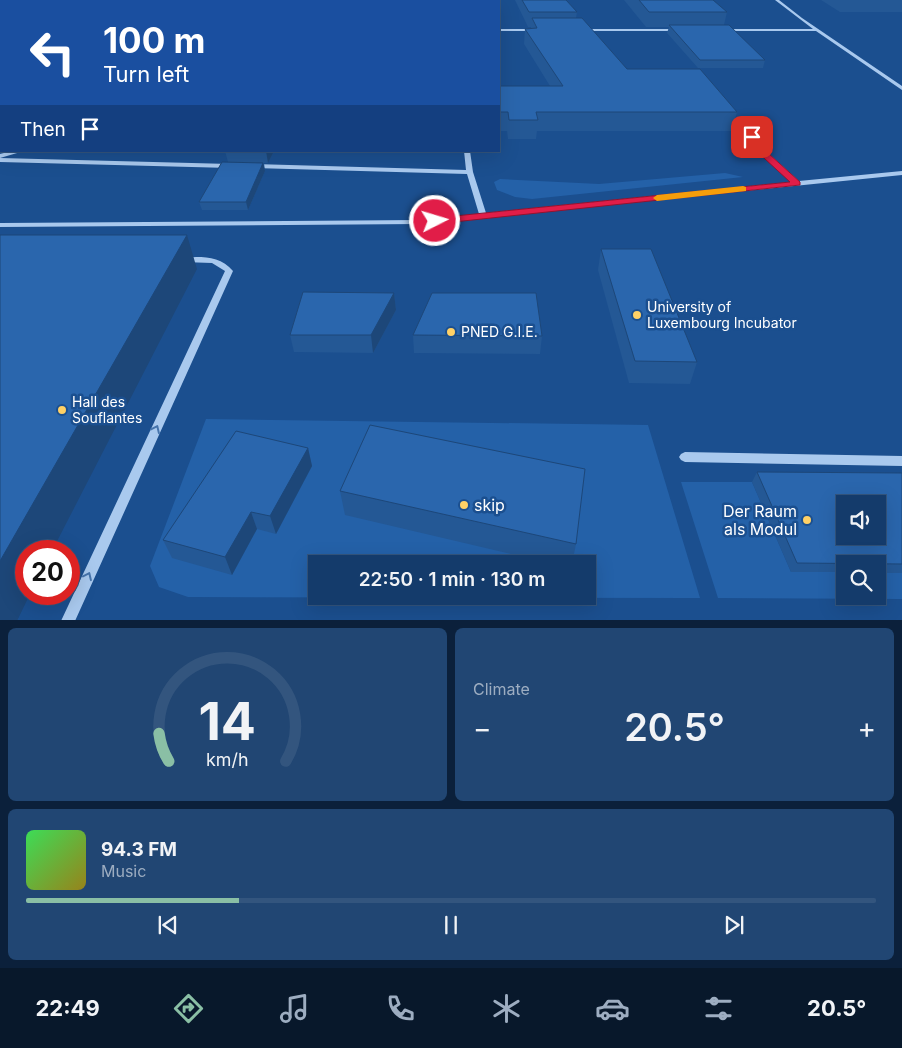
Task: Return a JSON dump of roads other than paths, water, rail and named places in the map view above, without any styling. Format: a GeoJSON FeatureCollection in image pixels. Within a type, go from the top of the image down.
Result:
{"type":"FeatureCollection","features":[{"type":"Feature","properties":{"kind":"street"},"geometry":{"type":"LineString","coordinates":[[777,0],[902,88]]}},
{"type":"Feature","properties":{"kind":"street"},"geometry":{"type":"LineString","coordinates":[[500,30],[539,30]]}},
{"type":"Feature","properties":{"kind":"street"},"geometry":{"type":"LineString","coordinates":[[579,30],[688,30]]}},
{"type":"Feature","properties":{"kind":"street"},"geometry":{"type":"LineString","coordinates":[[718,30],[818,30]]}},
{"type":"Feature","properties":{"kind":"street"},"geometry":{"type":"LineString","coordinates":[[757,131],[752,137],[754,145],[797,184]]}},
{"type":"Feature","properties":{"kind":"street"},"geometry":{"type":"LineString","coordinates":[[0,158],[18,152]]}},
{"type":"Feature","properties":{"kind":"street"},"geometry":{"type":"LineString","coordinates":[[0,158],[234,166]]}},
{"type":"Feature","properties":{"kind":"street"},"geometry":{"type":"LineString","coordinates":[[244,166],[470,172],[482,216]]}},
{"type":"Feature","properties":{"kind":"street"},"geometry":{"type":"LineString","coordinates":[[68,620],[229,271],[225,266],[210,260],[170,260]]}},
{"type":"Feature","properties":{"kind":"street"},"geometry":{"type":"LineString","coordinates":[[685,457],[902,461]]}},
{"type":"Feature","properties":{"kind":"lane"},"geometry":{"type":"LineString","coordinates":[[467,152],[470,172]]}},
{"type":"Feature","properties":{"kind":"lane"},"geometry":{"type":"LineString","coordinates":[[0,225],[419,222],[902,172]]}},
{"type":"Feature","properties":{"kind":"place","name":"University of Luxembourg Incubator"},"geometry":{"type":"Point","coordinates":[637,315]}},
{"type":"Feature","properties":{"kind":"place","name":"PNED G.I.E."},"geometry":{"type":"Point","coordinates":[451,332]}},
{"type":"Feature","properties":{"kind":"place","name":"Hall des Souflantes"},"geometry":{"type":"Point","coordinates":[62,410]}},
{"type":"Feature","properties":{"kind":"place","name":"skip"},"geometry":{"type":"Point","coordinates":[464,505]}},
{"type":"Feature","properties":{"kind":"place","name":"Der Raum als Modul"},"geometry":{"type":"Point","coordinates":[807,520]}}]}
